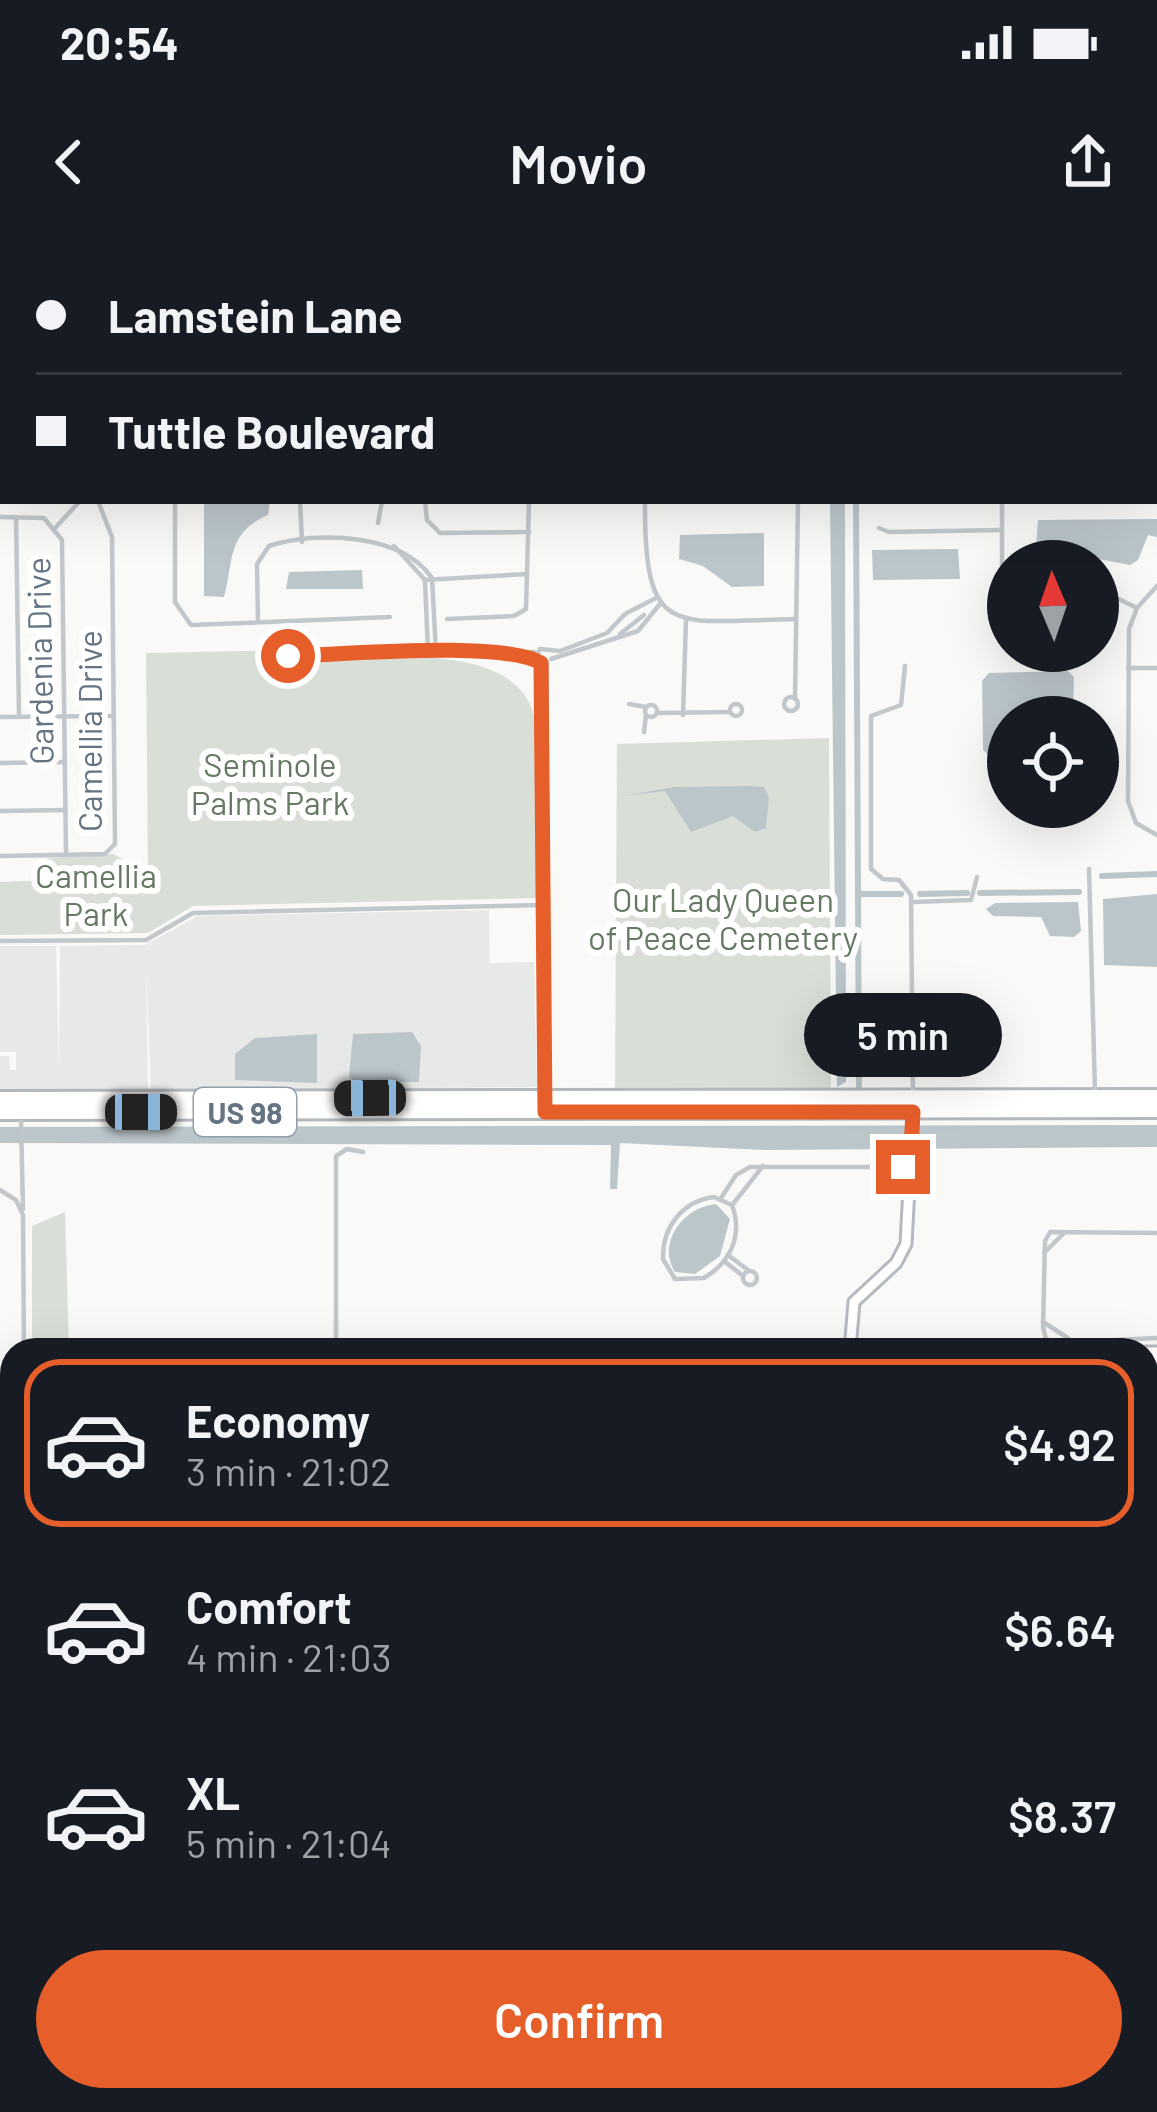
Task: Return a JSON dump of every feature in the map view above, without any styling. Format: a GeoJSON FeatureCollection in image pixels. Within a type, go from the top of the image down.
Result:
{"type":"FeatureCollection","features":[{"type":"Feature","properties":{"kind":"highway","name":"US 98"},"geometry":{"type":"LineString","coordinates":[[913,1110],[1157,1096]]}},
{"type":"Feature","properties":{"kind":"highway"},"geometry":{"type":"LineString","coordinates":[[1036,1112],[1049,1106],[1087,1105],[1096,1097]]}},
{"type":"Feature","properties":{"kind":"highway","name":"US 98"},"geometry":{"type":"LineString","coordinates":[[0,1099],[279,1112],[403,1098],[545,1105]]}},
{"type":"Feature","properties":{"kind":"highway","name":"US 98"},"geometry":{"type":"LineString","coordinates":[[0,1112],[63,1112],[199,1099],[342,1105],[1157,1110]]}},
{"type":"Feature","properties":{"kind":"street"},"geometry":{"type":"LineString","coordinates":[[56,526],[77,504]]}},
{"type":"Feature","properties":{"kind":"street","name":"Camellia Drive"},"geometry":{"type":"LineString","coordinates":[[0,856],[105,854],[115,844],[112,536],[99,504]]}},
{"type":"Feature","properties":{"kind":"street"},"geometry":{"type":"LineString","coordinates":[[175,504],[175,602],[180,615],[200,627],[390,617]]}},
{"type":"Feature","properties":{"kind":"street"},"geometry":{"type":"LineString","coordinates":[[300,504],[302,542]]}},
{"type":"Feature","properties":{"kind":"street"},"geometry":{"type":"LineString","coordinates":[[378,523],[381,504]]}},
{"type":"Feature","properties":{"kind":"street"},"geometry":{"type":"LineString","coordinates":[[426,504],[430,524],[445,534],[529,532]]}},
{"type":"Feature","properties":{"kind":"street"},"geometry":{"type":"LineString","coordinates":[[447,620],[521,614],[529,601],[530,504]]}},
{"type":"Feature","properties":{"kind":"street"},"geometry":{"type":"LineString","coordinates":[[645,504],[644,568],[658,601],[686,620],[796,619]]}},
{"type":"Feature","properties":{"kind":"street"},"geometry":{"type":"LineString","coordinates":[[795,698],[798,504]]}},
{"type":"Feature","properties":{"kind":"street"},"geometry":{"type":"LineString","coordinates":[[1002,504],[1002,540]]}},
{"type":"Feature","properties":{"kind":"street","name":"Gardenia Drive"},"geometry":{"type":"LineString","coordinates":[[0,517],[41,518],[56,526],[62,540],[66,854]]}},
{"type":"Feature","properties":{"kind":"street"},"geometry":{"type":"LineString","coordinates":[[16,517],[19,717]]}},
{"type":"Feature","properties":{"kind":"street"},"geometry":{"type":"LineString","coordinates":[[879,528],[889,532],[1002,530]]}},
{"type":"Feature","properties":{"kind":"street"},"geometry":{"type":"LineString","coordinates":[[258,621],[260,556],[273,544],[394,546],[429,579],[432,652]]}},
{"type":"Feature","properties":{"kind":"street"},"geometry":{"type":"LineString","coordinates":[[429,579],[529,574]]}},
{"type":"Feature","properties":{"kind":"street"},"geometry":{"type":"LineString","coordinates":[[1157,586],[1137,608],[1129,629],[1128,668],[1128,801],[1136,823],[1157,835]]}},
{"type":"Feature","properties":{"kind":"street"},"geometry":{"type":"LineString","coordinates":[[1119,599],[1137,608]]}},
{"type":"Feature","properties":{"kind":"street"},"geometry":{"type":"LineString","coordinates":[[545,1105],[542,659],[549,650],[607,633],[634,610],[658,601]]}},
{"type":"Feature","properties":{"kind":"street"},"geometry":{"type":"LineString","coordinates":[[288,656],[432,652],[542,659],[615,637],[639,624],[658,601]]}},
{"type":"Feature","properties":{"kind":"street"},"geometry":{"type":"LineString","coordinates":[[634,610],[639,624]]}},
{"type":"Feature","properties":{"kind":"street"},"geometry":{"type":"LineString","coordinates":[[683,715],[686,620]]}},
{"type":"Feature","properties":{"kind":"street"},"geometry":{"type":"LineString","coordinates":[[852,1338],[851,1308],[904,1252],[913,1110],[912,902],[899,880],[883,879],[871,869],[872,716],[902,704],[905,666]]}},
{"type":"Feature","properties":{"kind":"street"},"geometry":{"type":"LineString","coordinates":[[1128,668],[1157,668]]}},
{"type":"Feature","properties":{"kind":"street"},"geometry":{"type":"LineString","coordinates":[[629,704],[654,705],[657,712]]}},
{"type":"Feature","properties":{"kind":"street"},"geometry":{"type":"LineString","coordinates":[[644,732],[646,706]]}},
{"type":"Feature","properties":{"kind":"street"},"geometry":{"type":"LineString","coordinates":[[646,716],[730,712]]}},
{"type":"Feature","properties":{"kind":"street"},"geometry":{"type":"LineString","coordinates":[[0,717],[115,716]]}},
{"type":"Feature","properties":{"kind":"street"},"geometry":{"type":"LineString","coordinates":[[0,763],[64,762]]}},
{"type":"Feature","properties":{"kind":"street"},"geometry":{"type":"LineString","coordinates":[[0,811],[65,810]]}},
{"type":"Feature","properties":{"kind":"street"},"geometry":{"type":"LineString","coordinates":[[1089,869],[1096,1097]]}},
{"type":"Feature","properties":{"kind":"street"},"geometry":{"type":"LineString","coordinates":[[912,902],[974,899],[977,877]]}},
{"type":"Feature","properties":{"kind":"street"},"geometry":{"type":"LineString","coordinates":[[0,941],[146,940],[193,913],[545,904]]}},
{"type":"Feature","properties":{"kind":"street"},"geometry":{"type":"LineString","coordinates":[[21,1122],[24,1338]]}},
{"type":"Feature","properties":{"kind":"street"},"geometry":{"type":"LineString","coordinates":[[336,1338],[336,1156],[347,1149],[363,1152]]}},
{"type":"Feature","properties":{"kind":"street"},"geometry":{"type":"LineString","coordinates":[[720,1198],[742,1170],[763,1166],[910,1167]]}},
{"type":"Feature","properties":{"kind":"street"},"geometry":{"type":"LineString","coordinates":[[732,1205],[763,1166]]}},
{"type":"Feature","properties":{"kind":"street"},"geometry":{"type":"LineString","coordinates":[[0,1190],[16,1200],[23,1215]]}},
{"type":"Feature","properties":{"kind":"street"},"geometry":{"type":"LineString","coordinates":[[720,1198],[732,1205],[737,1230],[727,1260],[689,1282],[675,1279],[663,1259],[664,1240],[678,1215],[701,1199],[720,1198]]}},
{"type":"Feature","properties":{"kind":"street"},"geometry":{"type":"LineString","coordinates":[[1046,1338],[1044,1253],[1050,1232],[1157,1234]]}},
{"type":"Feature","properties":{"kind":"street"},"geometry":{"type":"LineString","coordinates":[[1044,1253],[1064,1233]]}},
{"type":"Feature","properties":{"kind":"street"},"geometry":{"type":"LineString","coordinates":[[727,1260],[745,1274]]}},
{"type":"Feature","properties":{"kind":"street"},"geometry":{"type":"LineString","coordinates":[[1043,1322],[1067,1338]]}},
{"type":"Feature","properties":{"kind":"shaded area"},"geometry":{"type":"Polygon","coordinates":[[[204,504],[270,504],[268,515],[238,539],[224,597],[204,596],[204,504]]]}},
{"type":"Feature","properties":{"kind":"shaded area"},"geometry":{"type":"Polygon","coordinates":[[[830,504],[845,504],[846,1082],[837,1087],[830,504]]]}},
{"type":"Feature","properties":{"kind":"shaded area"},"geometry":{"type":"Polygon","coordinates":[[[1157,519],[1157,537],[1148,535],[1138,560],[1130,565],[1119,563],[1119,540],[1037,540],[1038,520],[1157,519]]]}},
{"type":"Feature","properties":{"kind":"shaded area"},"geometry":{"type":"Polygon","coordinates":[[[764,533],[764,586],[732,587],[703,566],[679,559],[680,535],[764,533]]]}},
{"type":"Feature","properties":{"kind":"shaded area"},"geometry":{"type":"Polygon","coordinates":[[[958,549],[960,579],[873,580],[872,550],[958,549]]]}},
{"type":"Feature","properties":{"kind":"shaded area"},"geometry":{"type":"Polygon","coordinates":[[[362,570],[363,589],[286,589],[289,572],[362,570]]]}},
{"type":"Feature","properties":{"kind":"shaded area"},"geometry":{"type":"Polygon","coordinates":[[[1069,672],[1074,677],[1074,696],[987,696],[987,754],[983,750],[982,681],[989,673],[1069,672]]]}},
{"type":"Feature","properties":{"kind":"shaded area"},"geometry":{"type":"Polygon","coordinates":[[[674,787],[764,787],[769,797],[766,828],[755,832],[733,816],[691,832],[665,791],[623,796],[674,787]]]}},
{"type":"Feature","properties":{"kind":"shaded area"},"geometry":{"type":"Polygon","coordinates":[[[1157,894],[1157,967],[1104,965],[1103,899],[1157,894]]]}},
{"type":"Feature","properties":{"kind":"shaded area"},"geometry":{"type":"Polygon","coordinates":[[[1078,902],[1081,931],[1074,937],[1050,936],[1041,917],[993,916],[986,909],[995,903],[1078,902]]]}},
{"type":"Feature","properties":{"kind":"shaded area"},"geometry":{"type":"Polygon","coordinates":[[[489,910],[490,963],[534,962],[537,1087],[151,1090],[146,966],[148,1094],[0,1093],[0,1056],[9,1056],[10,1070],[16,1070],[16,1052],[0,1052],[0,946],[56,946],[59,1072],[60,946],[145,945],[198,916],[489,910]]]}},
{"type":"Feature","properties":{"kind":"shaded area"},"geometry":{"type":"Polygon","coordinates":[[[412,1032],[421,1046],[419,1082],[355,1082],[349,1077],[353,1034],[412,1032]]]}},
{"type":"Feature","properties":{"kind":"shaded area"},"geometry":{"type":"Polygon","coordinates":[[[317,1034],[317,1083],[235,1080],[235,1054],[255,1038],[317,1034]]]}},
{"type":"Feature","properties":{"kind":"shaded area"},"geometry":{"type":"Polygon","coordinates":[[[1157,1125],[1157,1147],[765,1150],[620,1143],[617,1189],[610,1189],[611,1145],[0,1143],[0,1127],[1157,1125]]]}},
{"type":"Feature","properties":{"kind":"shaded area"},"geometry":{"type":"Polygon","coordinates":[[[716,1204],[730,1219],[720,1256],[695,1274],[675,1272],[669,1249],[676,1228],[693,1212],[716,1204]]]}},
{"type":"Feature","properties":{"kind":"green space","name":"Seminole Palms Park"},"geometry":{"type":"Polygon","coordinates":[[[285,650],[286,663],[387,657],[461,662],[493,671],[518,687],[533,712],[539,752],[537,898],[193,906],[148,933],[0,935],[0,882],[48,880],[47,858],[113,854],[148,872],[146,653],[285,650]]]}},
{"type":"Feature","properties":{"kind":"green space","name":"Our Lady Queen of Peace Cemetery"},"geometry":{"type":"Polygon","coordinates":[[[829,738],[831,1092],[615,1092],[617,744],[829,738]]]}},
{"type":"Feature","properties":{"kind":"green space"},"geometry":{"type":"Polygon","coordinates":[[[65,1212],[69,1338],[32,1338],[32,1226],[65,1212]]]}},
{"type":"Feature","properties":{"kind":"waterway"},"geometry":{"type":"LineString","coordinates":[[856,504],[859,1090]]}},
{"type":"Feature","properties":{"kind":"waterway"},"geometry":{"type":"LineString","coordinates":[[1102,876],[1157,874]]}},
{"type":"Feature","properties":{"kind":"waterway"},"geometry":{"type":"LineString","coordinates":[[980,893],[1079,892]]}},
{"type":"Feature","properties":{"kind":"waterway"},"geometry":{"type":"LineString","coordinates":[[920,894],[967,893]]}},
{"type":"Feature","properties":{"kind":"waterway"},"geometry":{"type":"LineString","coordinates":[[858,894],[901,894]]}},
{"type":"Feature","properties":{"kind":"route"},"geometry":{"type":"LineString","coordinates":[[288,656],[467,653],[510,655],[541,663],[545,1112],[913,1112],[910,1167],[903,1167]]}},
{"type":"Feature","properties":{"kind":"park label","name":"Camellia Park"},"geometry":{"type":"Point","coordinates":[96,894]}}]}
